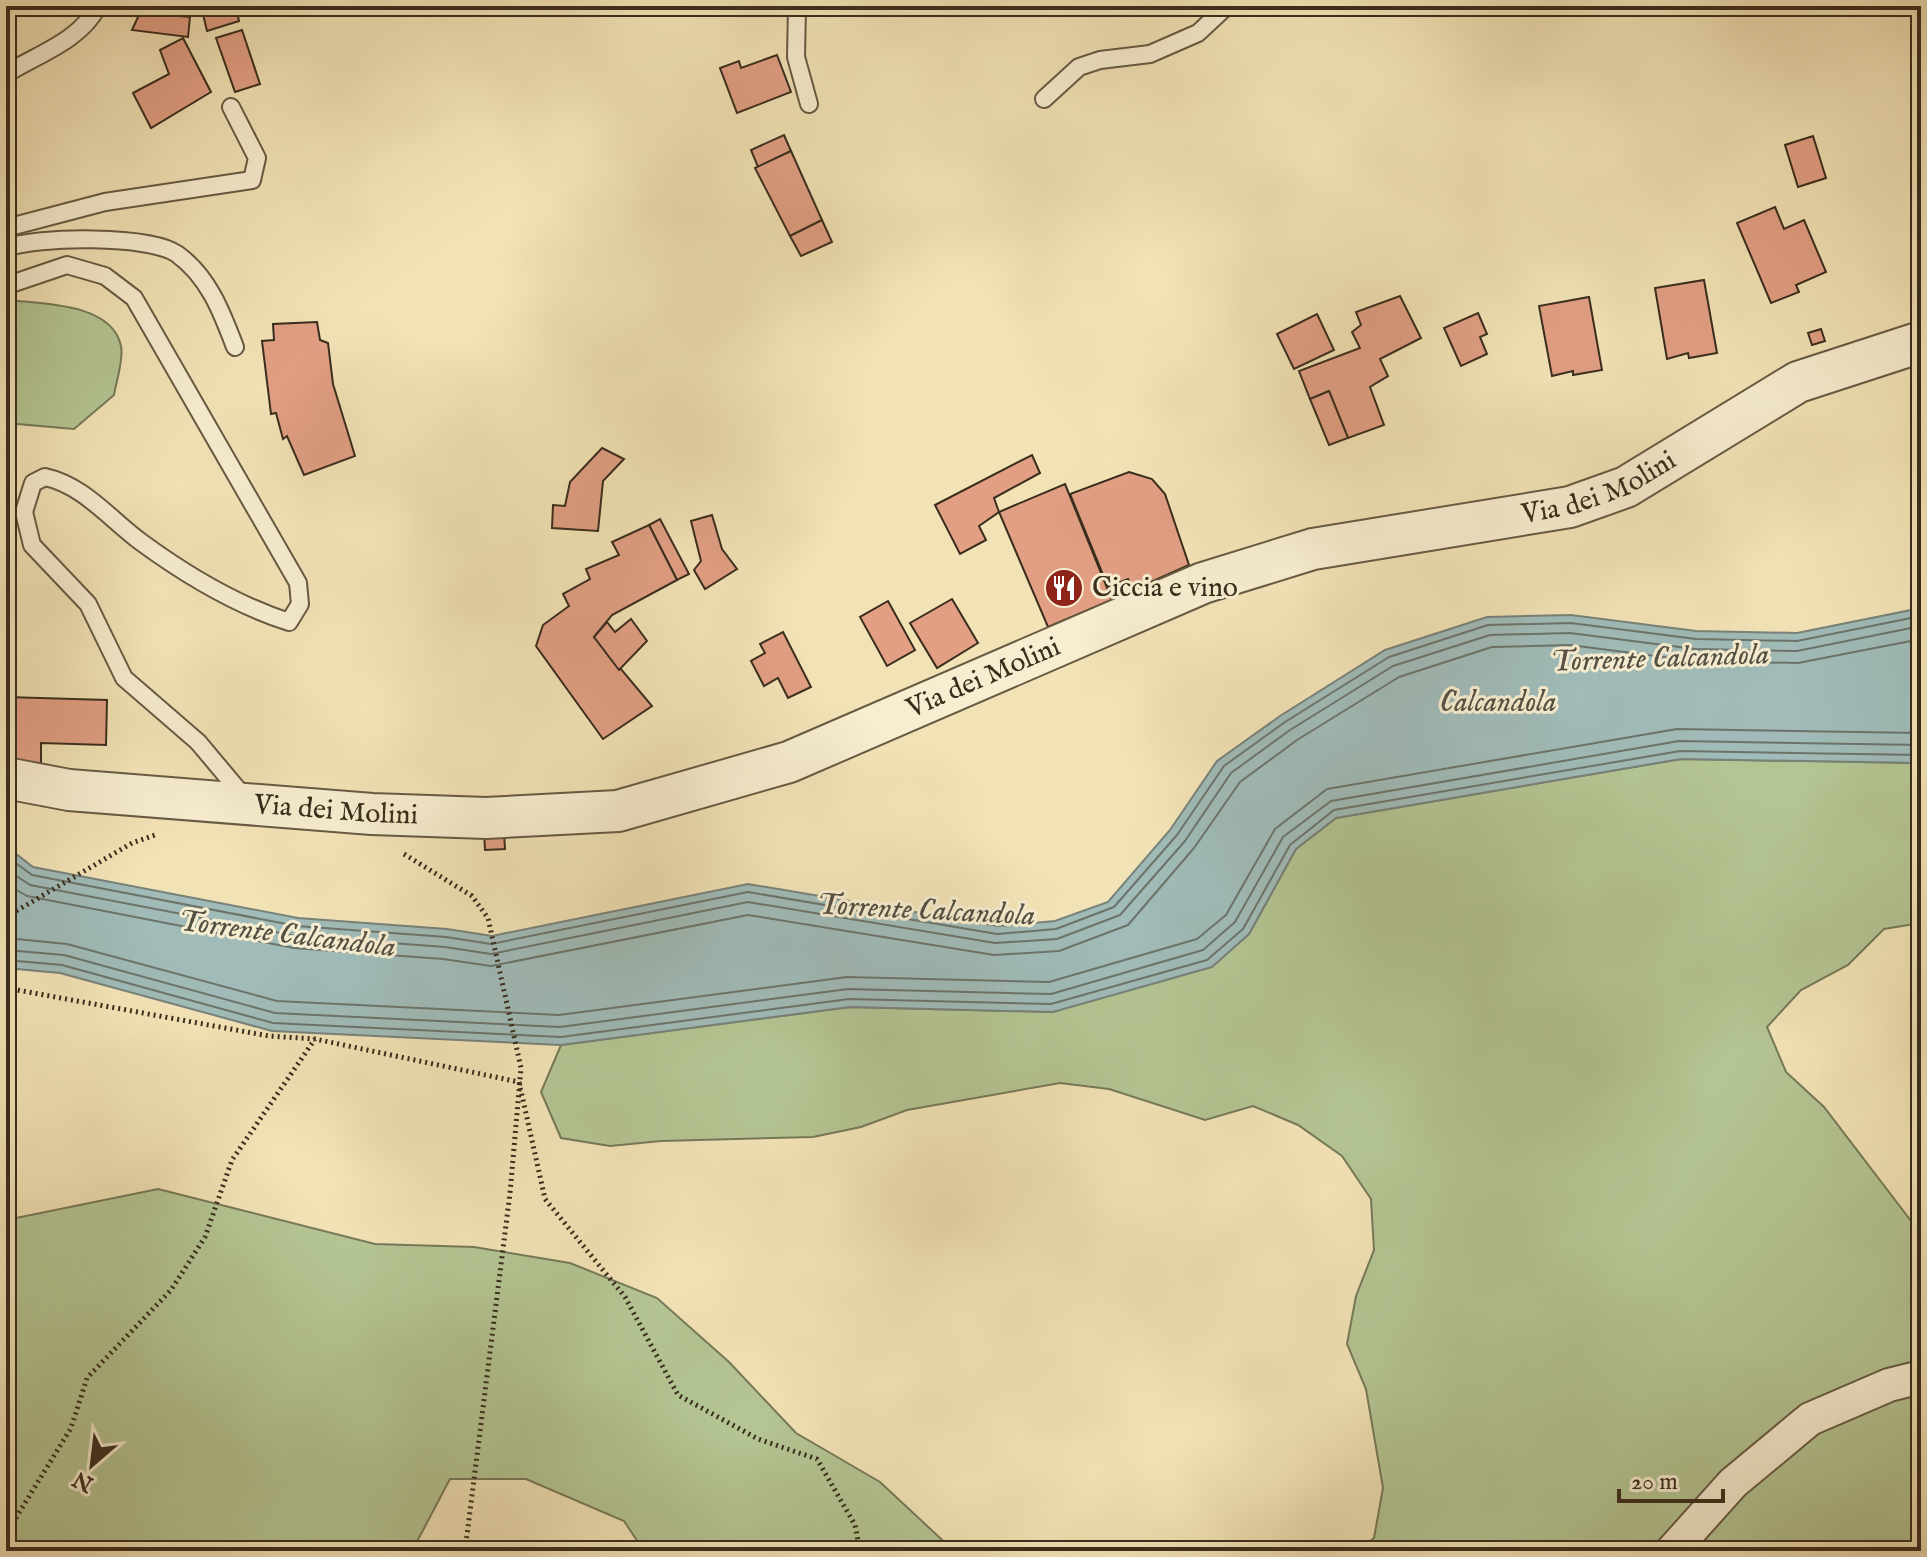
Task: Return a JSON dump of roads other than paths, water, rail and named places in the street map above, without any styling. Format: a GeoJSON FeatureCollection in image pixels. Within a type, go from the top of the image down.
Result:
{"type":"FeatureCollection","features":[{"type":"Feature","properties":{"kind":"street","name":"Via dei Molini"},"geometry":{"type":"LineString","coordinates":[[6,778],[69,790],[372,814],[486,818],[618,811],[789,762],[1203,583],[1313,549],[1570,507],[1626,487],[1798,382],[1921,342]]}},
{"type":"Feature","properties":{"kind":"street"},"geometry":{"type":"LineString","coordinates":[[1672,1551],[1733,1483],[1810,1419],[1889,1385],[1921,1377]]}},
{"type":"Feature","properties":{"kind":"lane"},"geometry":{"type":"LineString","coordinates":[[6,74],[75,34],[92,18],[98,6]]}},
{"type":"Feature","properties":{"kind":"lane"},"geometry":{"type":"LineString","coordinates":[[797,6],[796,57],[809,104]]}},
{"type":"Feature","properties":{"kind":"lane"},"geometry":{"type":"LineString","coordinates":[[1044,99],[1079,67],[1100,60],[1150,54],[1198,33],[1227,6]]}},
{"type":"Feature","properties":{"kind":"lane"},"geometry":{"type":"LineString","coordinates":[[6,228],[105,202],[252,180],[257,158],[231,107]]}},
{"type":"Feature","properties":{"kind":"lane"},"geometry":{"type":"LineString","coordinates":[[6,248],[71,239],[124,241],[175,252],[210,291],[235,347]]}},
{"type":"Feature","properties":{"kind":"lane"},"geometry":{"type":"LineString","coordinates":[[8,284],[67,265],[105,276],[134,298],[298,583],[300,604],[289,622],[259,613],[226,596],[143,543],[66,482],[45,477],[33,483],[24,512],[32,545],[88,604],[124,678],[198,742],[251,804]]}},
{"type":"Feature","properties":{"kind":"water","name":"Calcandola"},"geometry":{"type":"Polygon","coordinates":[[[1921,608],[1921,763],[1681,759],[1336,818],[1296,849],[1249,934],[1212,967],[1053,1012],[850,1007],[561,1045],[272,1031],[60,973],[6,968],[6,846],[33,867],[298,918],[447,929],[492,936],[748,884],[998,926],[1055,921],[1108,902],[1170,830],[1217,761],[1280,716],[1385,650],[1487,617],[1571,615],[1696,631],[1797,633],[1921,608]]]}},
{"type":"Feature","properties":{"kind":"place","name":"Ciccia e vino"},"geometry":{"type":"Point","coordinates":[1064,588]}},
{"type":"Feature","properties":{"kind":"water label","name":"Torrente Calcandola"},"geometry":{"type":"Point","coordinates":[1660,659]}},
{"type":"Feature","properties":{"kind":"water label","name":"Torrente Calcandola"},"geometry":{"type":"Point","coordinates":[926,911]}},
{"type":"Feature","properties":{"kind":"water label","name":"Torrente Calcandola"},"geometry":{"type":"Point","coordinates":[287,935]}}]}
